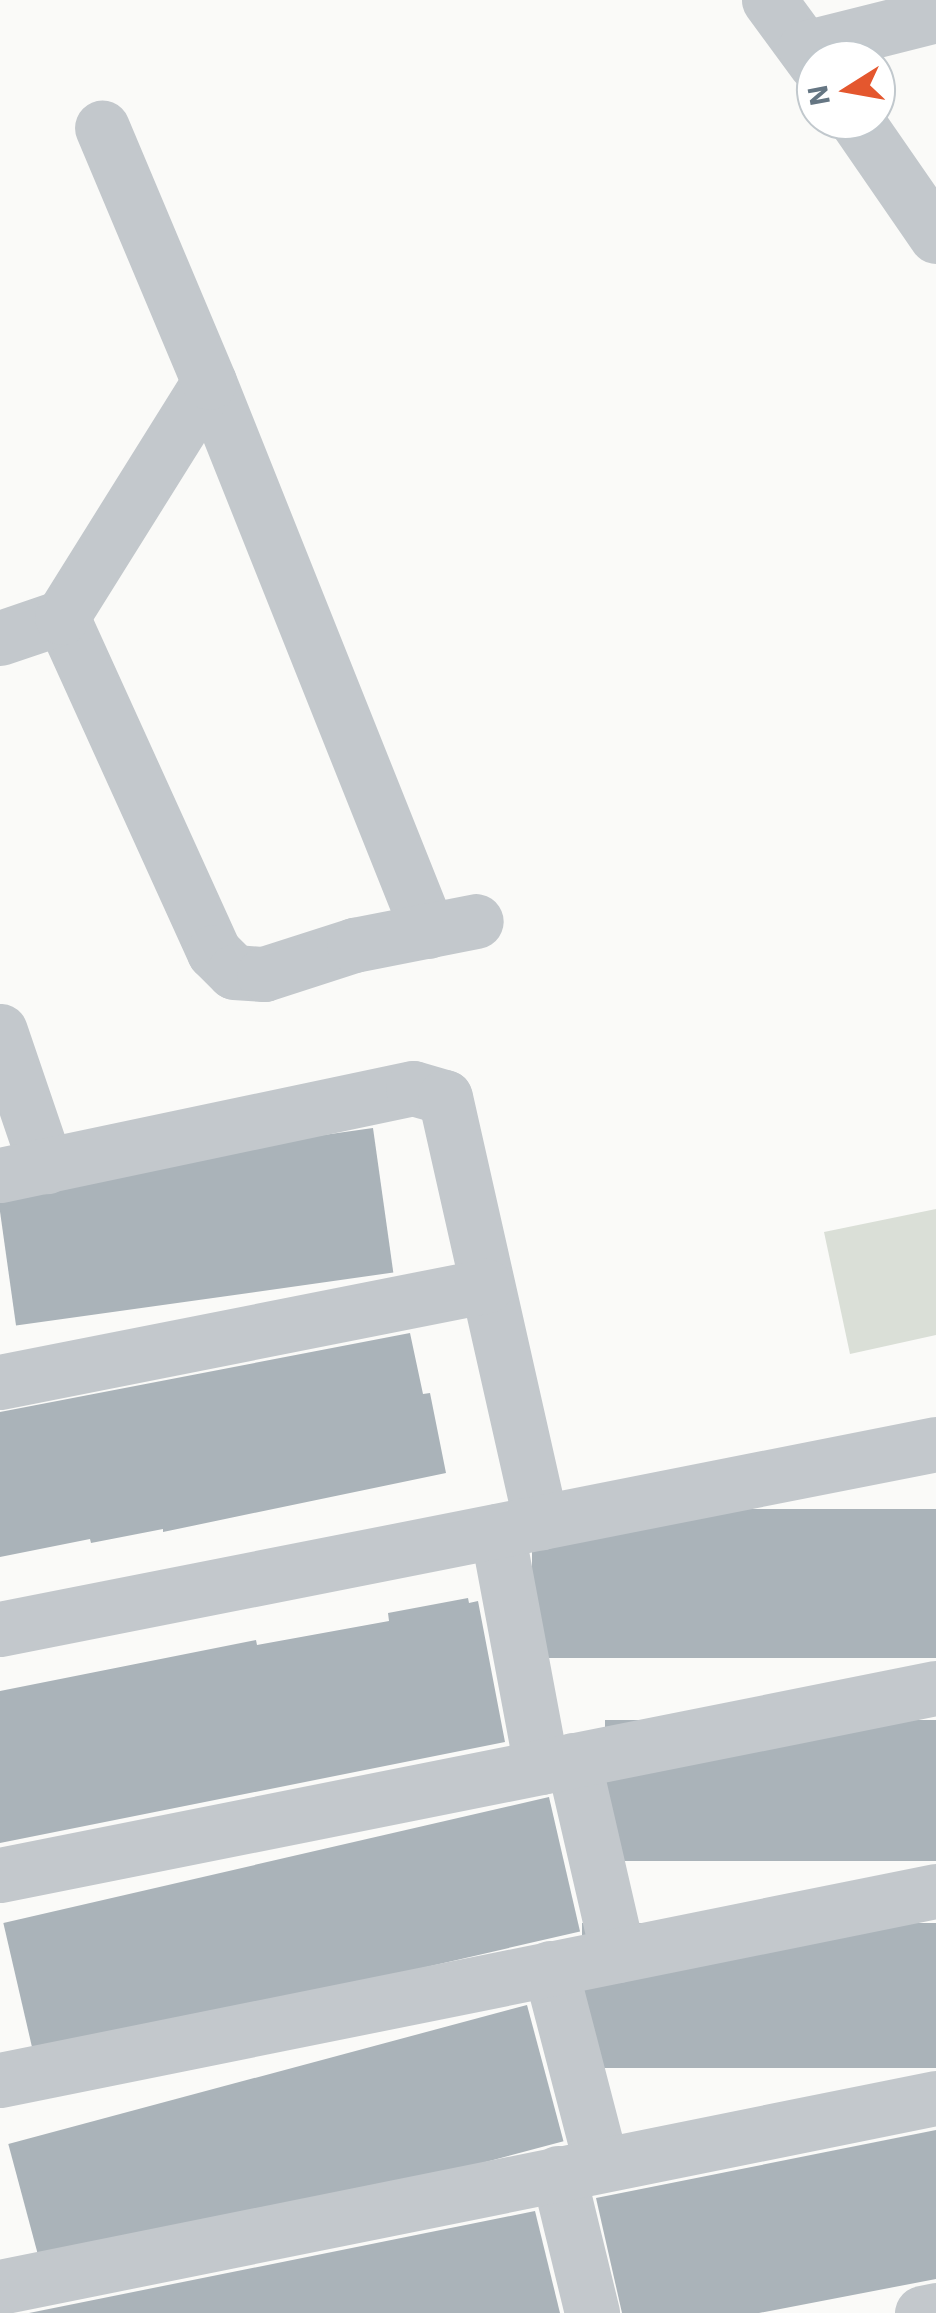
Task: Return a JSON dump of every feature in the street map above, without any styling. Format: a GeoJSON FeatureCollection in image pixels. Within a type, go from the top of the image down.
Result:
{"type":"FeatureCollection","features":[{"type":"Feature","properties":{"kind":"street"},"geometry":{"type":"LineString","coordinates":[[769,0],[799,40]]}},
{"type":"Feature","properties":{"kind":"street"},"geometry":{"type":"LineString","coordinates":[[860,40],[936,15]]}},
{"type":"Feature","properties":{"kind":"street"},"geometry":{"type":"LineString","coordinates":[[62,617],[214,952],[234,972],[264,974],[354,945],[452,926],[209,382],[102,128]]}},
{"type":"Feature","properties":{"kind":"street"},"geometry":{"type":"LineString","coordinates":[[870,140],[934,228]]}},
{"type":"Feature","properties":{"kind":"street"},"geometry":{"type":"LineString","coordinates":[[0,638],[62,617],[209,382]]}},
{"type":"Feature","properties":{"kind":"street"},"geometry":{"type":"LineString","coordinates":[[0,1031],[23,1171],[413,1088],[446,1097],[486,1286],[557,1764],[618,1955]]}},
{"type":"Feature","properties":{"kind":"street"},"geometry":{"type":"LineString","coordinates":[[0,1382],[486,1286]]}},
{"type":"Feature","properties":{"kind":"street"},"geometry":{"type":"LineString","coordinates":[[0,1629],[936,1444]]}},
{"type":"Feature","properties":{"kind":"street"},"geometry":{"type":"LineString","coordinates":[[0,1875],[936,1688]]}},
{"type":"Feature","properties":{"kind":"street"},"geometry":{"type":"LineString","coordinates":[[0,2080],[936,1891]]}},
{"type":"Feature","properties":{"kind":"street"},"geometry":{"type":"LineString","coordinates":[[550,1968],[579,2169],[592,2313]]}},
{"type":"Feature","properties":{"kind":"street"},"geometry":{"type":"LineString","coordinates":[[0,2287],[936,2098]]}},
{"type":"Feature","properties":{"kind":"street"},"geometry":{"type":"LineString","coordinates":[[922,2313],[936,2310]]}},
{"type":"Feature","properties":{"kind":"shaded area"},"geometry":{"type":"Polygon","coordinates":[[[936,1209],[936,1335],[850,1354],[824,1232],[936,1209]]]}},
{"type":"Feature","properties":{"kind":"building"},"geometry":{"type":"Polygon","coordinates":[[[373,1128],[393,1273],[16,1326],[0,1212],[0,1180],[373,1128]]]}},
{"type":"Feature","properties":{"kind":"building"},"geometry":{"type":"Polygon","coordinates":[[[410,1333],[423,1394],[430,1393],[446,1473],[163,1532],[91,1543],[90,1539],[0,1557],[0,1412],[410,1333]]]}},
{"type":"Feature","properties":{"kind":"building"},"geometry":{"type":"Polygon","coordinates":[[[532,1509],[936,1509],[936,1658],[532,1658],[532,1509]]]}},
{"type":"Feature","properties":{"kind":"building"},"geometry":{"type":"Polygon","coordinates":[[[468,1598],[469,1603],[478,1601],[505,1742],[0,1843],[0,1691],[256,1640],[257,1645],[389,1621],[388,1613],[468,1598]]]}},
{"type":"Feature","properties":{"kind":"building"},"geometry":{"type":"Polygon","coordinates":[[[605,1720],[936,1720],[936,1861],[605,1861],[605,1720]]]}},
{"type":"Feature","properties":{"kind":"building"},"geometry":{"type":"Polygon","coordinates":[[[549,1797],[580,1931],[34,2057],[3,1923],[549,1797]]]}},
{"type":"Feature","properties":{"kind":"building"},"geometry":{"type":"Polygon","coordinates":[[[582,1923],[936,1923],[936,2068],[582,2068],[582,1923]]]}},
{"type":"Feature","properties":{"kind":"building"},"geometry":{"type":"Polygon","coordinates":[[[527,2005],[563,2141],[45,2280],[8,2144],[527,2005]]]}},
{"type":"Feature","properties":{"kind":"building"},"geometry":{"type":"Polygon","coordinates":[[[936,2130],[936,2279],[759,2313],[622,2313],[596,2198],[936,2130]]]}},
{"type":"Feature","properties":{"kind":"building"},"geometry":{"type":"Polygon","coordinates":[[[535,2211],[560,2313],[29,2313],[535,2211]]]}}]}
